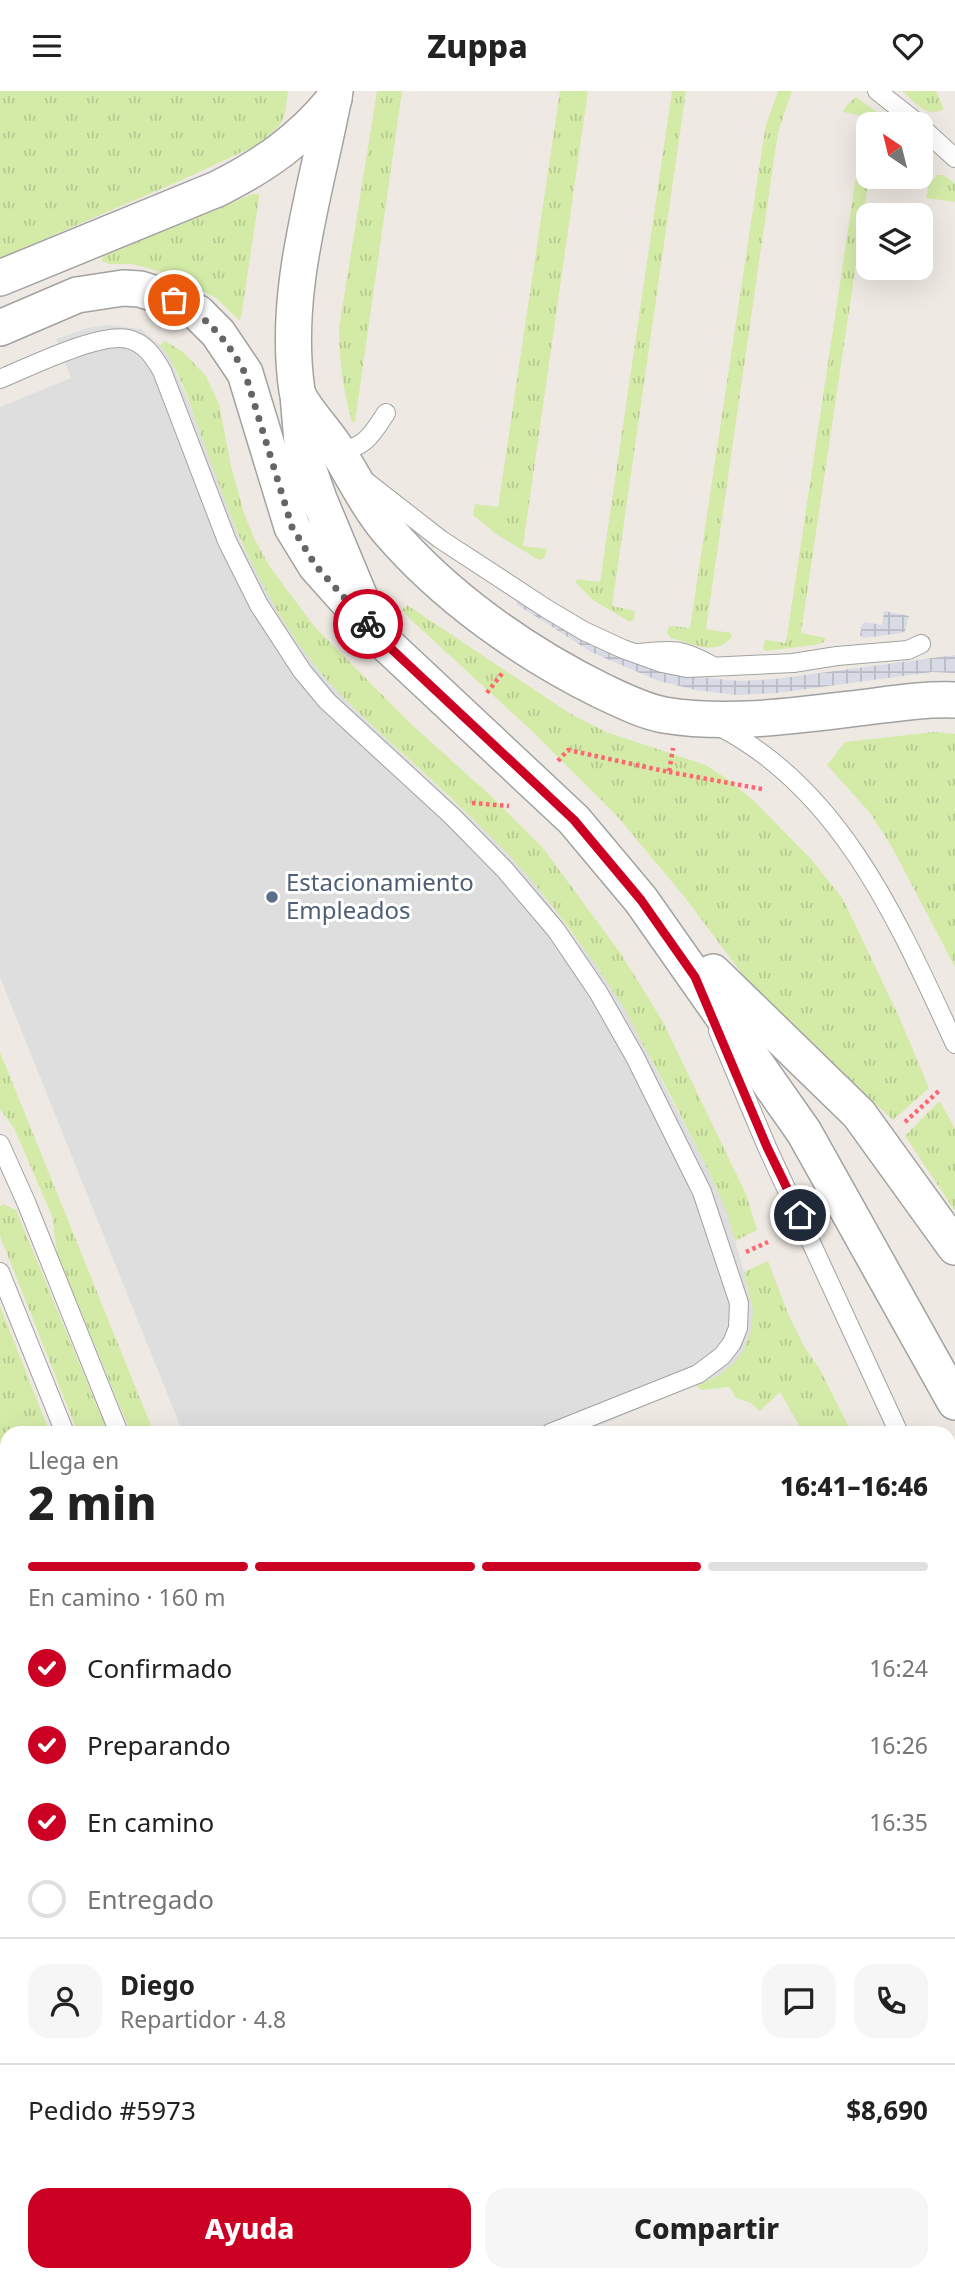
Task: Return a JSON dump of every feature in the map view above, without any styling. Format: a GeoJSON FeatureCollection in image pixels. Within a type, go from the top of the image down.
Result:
{"type":"FeatureCollection","features":[{"type":"Feature","properties":{"kind":"street"},"geometry":{"type":"LineString","coordinates":[[0,278],[217,189],[248,173],[298,138],[334,95]]}},
{"type":"Feature","properties":{"kind":"street"},"geometry":{"type":"LineString","coordinates":[[334,95],[293,312],[298,395],[303,453],[319,499],[374,630]]}},
{"type":"Feature","properties":{"kind":"street"},"geometry":{"type":"LineString","coordinates":[[0,328],[78,295],[123,288],[159,294],[198,313],[227,343],[245,373],[292,527],[316,566],[374,630],[574,820],[641,900],[752,1013],[859,1114],[955,1247]]}},
{"type":"Feature","properties":{"kind":"street"},"geometry":{"type":"LineString","coordinates":[[298,395],[340,456],[360,493],[415,561],[478,612],[572,676],[622,701],[660,714],[692,718],[797,715],[923,699],[955,700]]}},
{"type":"Feature","properties":{"kind":"street"},"geometry":{"type":"LineString","coordinates":[[641,900],[804,1132],[955,1402]]}},
{"type":"Feature","properties":{"kind":"lane"},"geometry":{"type":"LineString","coordinates":[[877,91],[904,112]]}},
{"type":"Feature","properties":{"kind":"lane"},"geometry":{"type":"LineString","coordinates":[[933,137],[955,158]]}},
{"type":"Feature","properties":{"kind":"lane"},"geometry":{"type":"LineString","coordinates":[[0,379],[102,339],[127,338],[138,342],[154,358],[162,371],[227,541],[259,605],[302,671],[327,701],[452,816],[505,870],[548,920],[598,992],[635,1057],[733,1260],[740,1317],[732,1343],[722,1356],[698,1374],[568,1426]]}},
{"type":"Feature","properties":{"kind":"lane"},"geometry":{"type":"LineString","coordinates":[[386,413],[369,440],[340,456],[450,546],[575,625],[623,649],[687,668],[793,663],[908,649],[921,644]]}},
{"type":"Feature","properties":{"kind":"lane"},"geometry":{"type":"LineString","coordinates":[[692,718],[747,741],[770,758],[817,804],[843,836],[873,878],[904,933],[955,1044]]}},
{"type":"Feature","properties":{"kind":"lane"},"geometry":{"type":"LineString","coordinates":[[695,977],[767,1147],[896,1426]]}},
{"type":"Feature","properties":{"kind":"lane"},"geometry":{"type":"LineString","coordinates":[[0,1144],[116,1426]]}},
{"type":"Feature","properties":{"kind":"lane"},"geometry":{"type":"LineString","coordinates":[[0,1272],[62,1426]]}},
{"type":"Feature","properties":{"kind":"path"},"geometry":{"type":"LineString","coordinates":[[467,719],[506,668]]}},
{"type":"Feature","properties":{"kind":"path"},"geometry":{"type":"LineString","coordinates":[[668,772],[692,718]]}},
{"type":"Feature","properties":{"kind":"path"},"geometry":{"type":"LineString","coordinates":[[452,816],[473,802],[512,806],[538,784],[568,750],[762,789]]}},
{"type":"Feature","properties":{"kind":"path"},"geometry":{"type":"LineString","coordinates":[[901,1126],[941,1090]]}},
{"type":"Feature","properties":{"kind":"path"},"geometry":{"type":"LineString","coordinates":[[733,1260],[768,1242]]}},
{"type":"Feature","properties":{"kind":"green space"},"geometry":{"type":"Polygon","coordinates":[[[0,91],[288,91],[285,114],[279,126],[259,144],[0,258],[0,91]]]}},
{"type":"Feature","properties":{"kind":"green space"},"geometry":{"type":"Polygon","coordinates":[[[377,91],[402,91],[355,422],[352,422],[342,375],[339,328],[377,91]]]}},
{"type":"Feature","properties":{"kind":"green space"},"geometry":{"type":"Polygon","coordinates":[[[560,91],[588,91],[523,546],[547,549],[544,558],[539,560],[496,534],[473,515],[475,504],[498,507],[560,91]]]}},
{"type":"Feature","properties":{"kind":"green space"},"geometry":{"type":"Polygon","coordinates":[[[672,91],[686,91],[612,606],[635,611],[634,619],[630,622],[593,600],[576,583],[577,579],[600,582],[672,91]]]}},
{"type":"Feature","properties":{"kind":"green space"},"geometry":{"type":"Polygon","coordinates":[[[778,91],[792,91],[779,129],[775,152],[706,629],[731,633],[732,637],[711,648],[695,646],[671,638],[667,633],[669,626],[690,628],[762,149],[766,125],[778,91]]]}},
{"type":"Feature","properties":{"kind":"green space"},"geometry":{"type":"Polygon","coordinates":[[[902,91],[936,91],[944,109],[932,112],[902,91]]]}},
{"type":"Feature","properties":{"kind":"green space"},"geometry":{"type":"Polygon","coordinates":[[[856,97],[877,112],[856,112],[856,114],[843,112],[856,97]]]}},
{"type":"Feature","properties":{"kind":"green space"},"geometry":{"type":"Polygon","coordinates":[[[937,175],[944,175],[955,184],[955,202],[926,198],[928,189],[933,189],[933,180],[937,175]]]}},
{"type":"Feature","properties":{"kind":"green space"},"geometry":{"type":"Polygon","coordinates":[[[856,176],[856,189],[867,189],[865,203],[856,203],[856,264],[801,633],[826,638],[824,642],[815,645],[766,651],[763,649],[765,640],[786,643],[856,176]]]}},
{"type":"Feature","properties":{"kind":"green space"},"geometry":{"type":"Polygon","coordinates":[[[253,194],[259,194],[259,198],[239,320],[216,298],[174,275],[132,264],[110,264],[101,261],[104,256],[253,194]]]}},
{"type":"Feature","properties":{"kind":"green space"},"geometry":{"type":"Polygon","coordinates":[[[165,341],[183,352],[206,376],[219,404],[231,466],[244,513],[270,567],[314,626],[410,723],[492,797],[543,848],[621,954],[662,1020],[746,1194],[757,1230],[735,1241],[710,1175],[660,1075],[619,1003],[549,902],[494,840],[340,694],[295,640],[271,601],[240,539],[185,391],[170,359],[160,345],[165,341]]]}},
{"type":"Feature","properties":{"kind":"green space"},"geometry":{"type":"Polygon","coordinates":[[[407,605],[569,713],[606,732],[706,765],[754,801],[811,859],[843,899],[900,1019],[929,1088],[893,1120],[774,1010],[746,979],[683,895],[617,816],[532,731],[410,619],[402,610],[407,605]]]}},
{"type":"Feature","properties":{"kind":"green space"},"geometry":{"type":"Polygon","coordinates":[[[934,732],[955,734],[955,967],[893,849],[871,814],[827,765],[845,742],[934,732]]]}},
{"type":"Feature","properties":{"kind":"green space"},"geometry":{"type":"Polygon","coordinates":[[[0,1052],[151,1426],[128,1426],[57,1254],[52,1216],[14,1128],[0,1109],[0,1052]]]}},
{"type":"Feature","properties":{"kind":"green space"},"geometry":{"type":"Polygon","coordinates":[[[938,1102],[955,1129],[955,1211],[905,1136],[938,1102]]]}},
{"type":"Feature","properties":{"kind":"green space"},"geometry":{"type":"Polygon","coordinates":[[[3,1204],[16,1210],[105,1426],[75,1426],[0,1236],[0,1206],[3,1204]]]}},
{"type":"Feature","properties":{"kind":"green space"},"geometry":{"type":"Polygon","coordinates":[[[768,1261],[788,1314],[848,1426],[799,1426],[780,1392],[760,1411],[751,1403],[736,1398],[729,1387],[701,1390],[696,1386],[719,1375],[753,1311],[744,1272],[768,1261]]]}},
{"type":"Feature","properties":{"kind":"green space"},"geometry":{"type":"Polygon","coordinates":[[[0,1306],[47,1426],[0,1426],[0,1306]]]}},
{"type":"Feature","properties":{"kind":"shaded area","name":"Estacionamiento Empleados"},"geometry":{"type":"Polygon","coordinates":[[[109,325],[141,329],[160,345],[169,357],[189,403],[240,541],[277,611],[297,642],[323,676],[354,709],[493,839],[528,876],[596,965],[624,1008],[709,1172],[726,1210],[744,1272],[753,1311],[751,1330],[743,1351],[734,1363],[719,1375],[598,1426],[180,1426],[0,977],[0,407],[71,378],[56,339],[87,328],[109,325]]]}},
{"type":"Feature","properties":{"kind":"shaded area"},"geometry":{"type":"Polygon","coordinates":[[[518,602],[564,629],[662,669],[698,677],[740,681],[775,679],[955,655],[955,673],[932,672],[777,693],[737,695],[696,690],[659,681],[593,653],[516,604],[518,602]]]}},
{"type":"Feature","properties":{"kind":"shaded area"},"geometry":{"type":"Polygon","coordinates":[[[884,611],[909,616],[905,631],[864,638],[860,635],[865,622],[882,625],[884,611]]]}},
{"type":"Feature","properties":{"kind":"way so far"},"geometry":{"type":"LineString","coordinates":[[174,300],[186,305],[209,322],[227,343],[245,373],[292,527],[316,566],[368,624]]}},
{"type":"Feature","properties":{"kind":"place","name":"Estacionamiento Empleados"},"geometry":{"type":"Point","coordinates":[272,897]}},
{"type":"Feature","properties":{"kind":"route"},"geometry":{"type":"LineString","coordinates":[[368,624],[574,820],[641,900],[695,977],[767,1147],[800,1215]]}}]}
